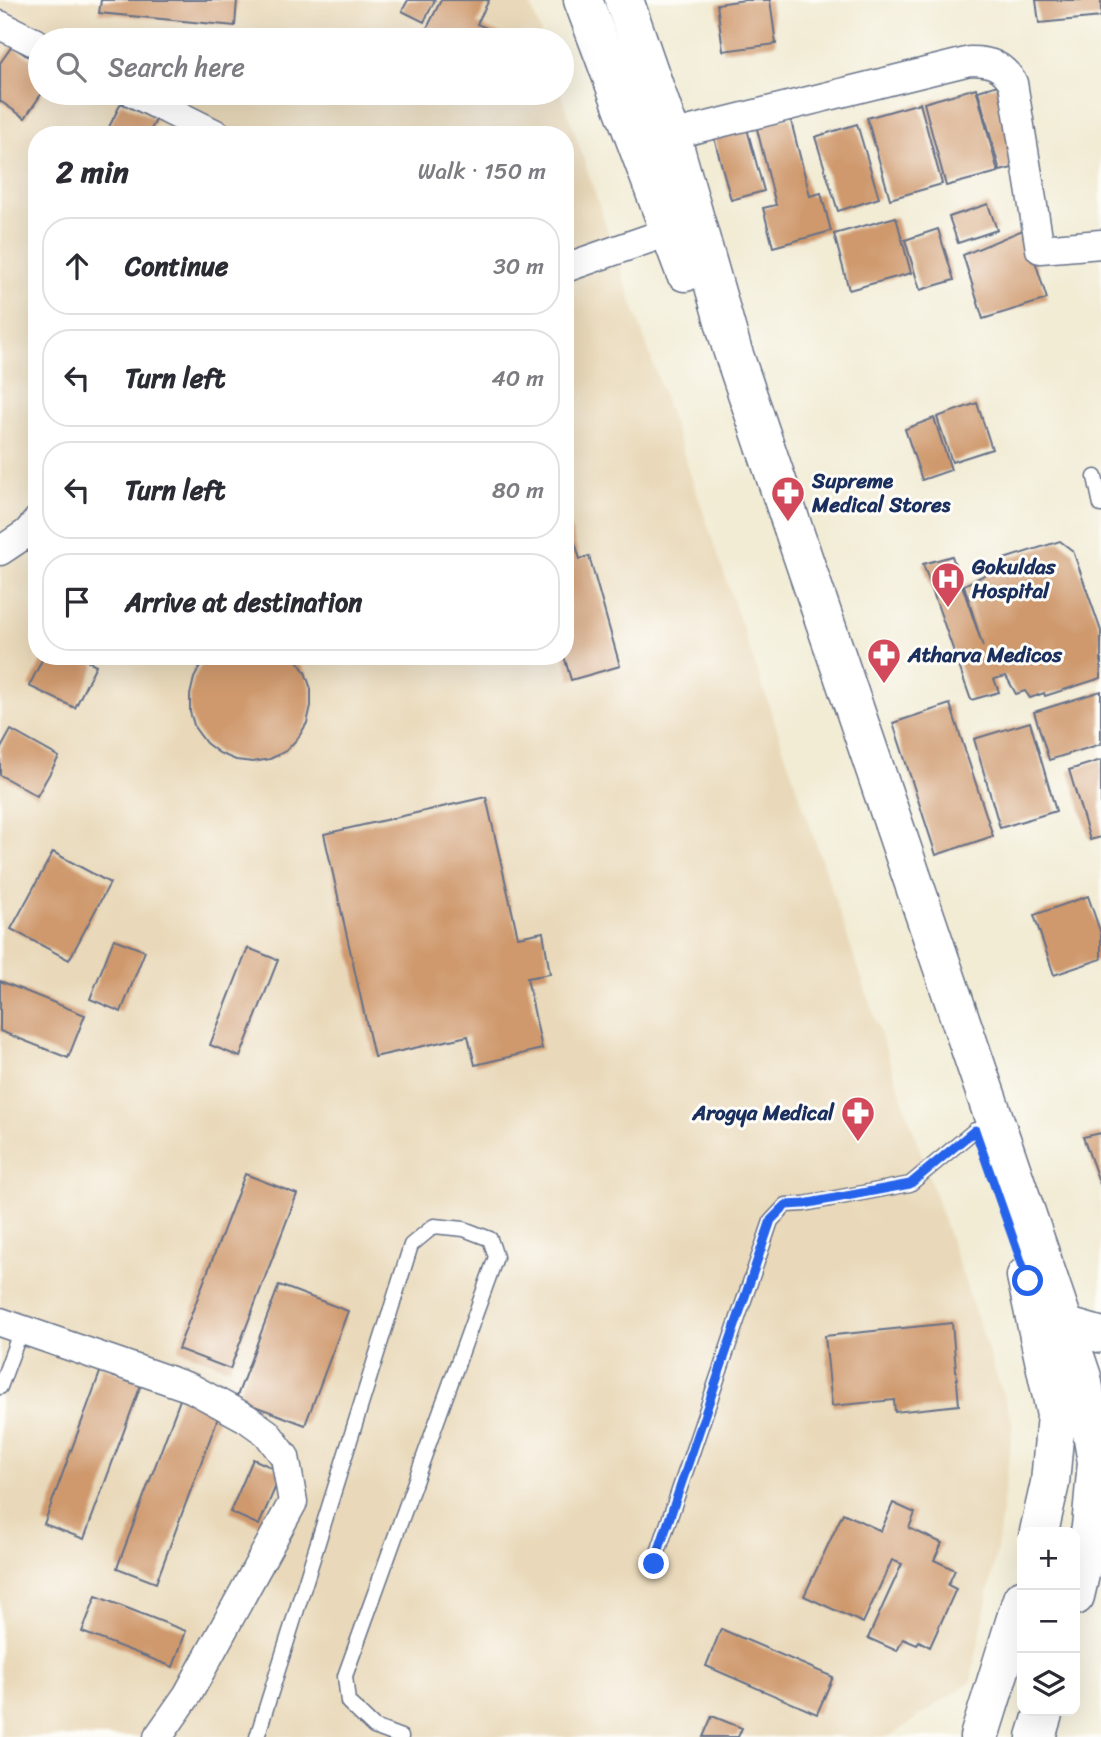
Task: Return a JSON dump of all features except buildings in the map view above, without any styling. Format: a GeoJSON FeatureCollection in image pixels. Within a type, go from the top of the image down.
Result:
{"type":"FeatureCollection","features":[{"type":"Feature","properties":{"kind":"main road"},"geometry":{"type":"LineString","coordinates":[[583,0],[671,231],[1028,1281],[1069,1331],[1056,1415],[1050,1483],[1040,1527]]}},
{"type":"Feature","properties":{"kind":"main road"},"geometry":{"type":"LineString","coordinates":[[624,0],[671,135],[732,349],[1038,1250],[1069,1331],[1092,1380],[1097,1462],[1091,1527],[1076,1590]]}},
{"type":"Feature","properties":{"kind":"main road"},"geometry":{"type":"LineString","coordinates":[[979,1737],[1017,1615]]}},
{"type":"Feature","properties":{"kind":"main road"},"geometry":{"type":"LineString","coordinates":[[1036,1737],[1042,1716]]}},
{"type":"Feature","properties":{"kind":"street"},"geometry":{"type":"LineString","coordinates":[[0,25],[28,40]]}},
{"type":"Feature","properties":{"kind":"street"},"geometry":{"type":"LineString","coordinates":[[671,135],[970,61],[988,61],[1004,69],[1013,83],[1040,249],[1101,244]]}},
{"type":"Feature","properties":{"kind":"street"},"geometry":{"type":"LineString","coordinates":[[158,105],[200,126]]}},
{"type":"Feature","properties":{"kind":"street"},"geometry":{"type":"LineString","coordinates":[[574,265],[671,231]]}},
{"type":"Feature","properties":{"kind":"street"},"geometry":{"type":"LineString","coordinates":[[0,551],[28,532]]}},
{"type":"Feature","properties":{"kind":"street"},"geometry":{"type":"LineString","coordinates":[[10,1326],[191,1388],[246,1418],[267,1433],[285,1457],[293,1502],[188,1694],[158,1737]]}},
{"type":"Feature","properties":{"kind":"lane"},"geometry":{"type":"LineString","coordinates":[[1095,477],[1101,505]]}},
{"type":"Feature","properties":{"kind":"lane"},"geometry":{"type":"LineString","coordinates":[[654,1564],[771,1220],[786,1205],[910,1184],[975,1130]]}},
{"type":"Feature","properties":{"kind":"lane"},"geometry":{"type":"LineString","coordinates":[[257,1737],[411,1245],[433,1226],[464,1229],[490,1239],[496,1257],[345,1676],[348,1702],[372,1732],[401,1737]]}},
{"type":"Feature","properties":{"kind":"lane"},"geometry":{"type":"LineString","coordinates":[[0,1387],[10,1326]]}},
{"type":"Feature","properties":{"kind":"shaded area"},"geometry":{"type":"Polygon","coordinates":[[[0,0],[529,0],[539,28],[28,28],[28,105],[565,105],[572,126],[28,126],[28,665],[574,665],[574,131],[1013,1424],[998,1543],[971,1681],[889,1737],[0,1737],[0,0]]]}},
{"type":"Feature","properties":{"kind":"place","name":"Supreme Medical Stores"},"geometry":{"type":"Point","coordinates":[788,523]}},
{"type":"Feature","properties":{"kind":"place","name":"Gokuldas Hospital"},"geometry":{"type":"Point","coordinates":[948,609]}},
{"type":"Feature","properties":{"kind":"place","name":"Atharva Medicos"},"geometry":{"type":"Point","coordinates":[884,685]}},
{"type":"Feature","properties":{"kind":"place","name":"Arogya Medical"},"geometry":{"type":"Point","coordinates":[858,1143]}},
{"type":"Feature","properties":{"kind":"route"},"geometry":{"type":"LineString","coordinates":[[654,1564],[771,1220],[786,1205],[910,1184],[975,1130],[1028,1281]]}}]}
